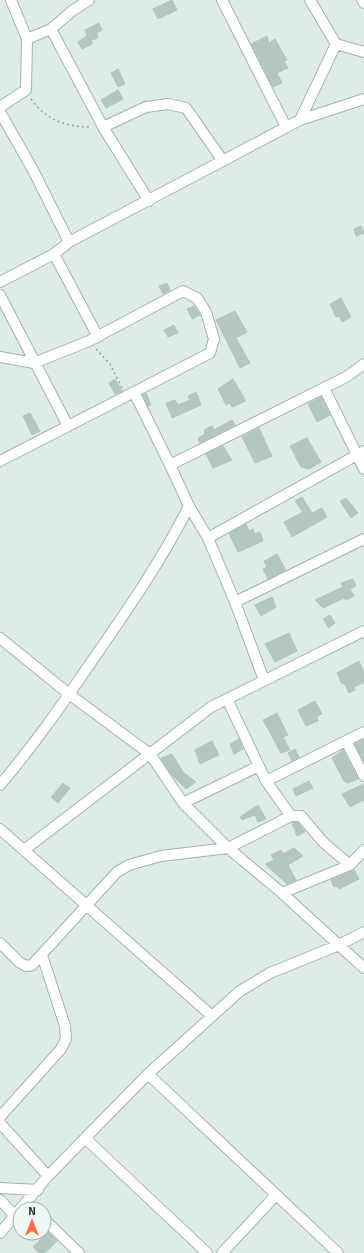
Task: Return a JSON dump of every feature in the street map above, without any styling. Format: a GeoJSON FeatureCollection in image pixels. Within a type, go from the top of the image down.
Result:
{"type":"FeatureCollection","features":[{"type":"Feature","properties":{"kind":"street"},"geometry":{"type":"LineString","coordinates":[[0,107],[26,90],[27,39],[11,0]]}},
{"type":"Feature","properties":{"kind":"street"},"geometry":{"type":"LineString","coordinates":[[27,39],[52,29],[72,11],[89,0]]}},
{"type":"Feature","properties":{"kind":"street"},"geometry":{"type":"LineString","coordinates":[[222,0],[286,127]]}},
{"type":"Feature","properties":{"kind":"street"},"geometry":{"type":"LineString","coordinates":[[310,0],[336,44],[364,52]]}},
{"type":"Feature","properties":{"kind":"street"},"geometry":{"type":"LineString","coordinates":[[52,29],[103,126],[149,201]]}},
{"type":"Feature","properties":{"kind":"street"},"geometry":{"type":"LineString","coordinates":[[300,120],[336,44]]}},
{"type":"Feature","properties":{"kind":"street"},"geometry":{"type":"LineString","coordinates":[[0,282],[54,254],[69,242],[149,201],[286,127],[300,120],[364,99]]}},
{"type":"Feature","properties":{"kind":"street"},"geometry":{"type":"LineString","coordinates":[[103,126],[146,107],[168,104],[186,108],[223,161]]}},
{"type":"Feature","properties":{"kind":"street"},"geometry":{"type":"LineString","coordinates":[[0,112],[33,170],[69,242]]}},
{"type":"Feature","properties":{"kind":"street"},"geometry":{"type":"LineString","coordinates":[[54,254],[93,339]]}},
{"type":"Feature","properties":{"kind":"street"},"geometry":{"type":"LineString","coordinates":[[0,357],[34,363],[93,339],[183,291],[198,298],[206,312],[214,339],[210,353],[0,461]]}},
{"type":"Feature","properties":{"kind":"street"},"geometry":{"type":"LineString","coordinates":[[0,295],[68,426]]}},
{"type":"Feature","properties":{"kind":"street"},"geometry":{"type":"LineString","coordinates":[[170,465],[346,377],[364,364]]}},
{"type":"Feature","properties":{"kind":"street"},"geometry":{"type":"LineString","coordinates":[[324,388],[361,453],[364,469]]}},
{"type":"Feature","properties":{"kind":"street"},"geometry":{"type":"LineString","coordinates":[[130,394],[170,465],[189,506],[208,538],[235,602],[264,680]]}},
{"type":"Feature","properties":{"kind":"street"},"geometry":{"type":"LineString","coordinates":[[208,538],[361,453]]}},
{"type":"Feature","properties":{"kind":"street"},"geometry":{"type":"LineString","coordinates":[[0,785],[42,735],[135,599],[174,537],[189,506]]}},
{"type":"Feature","properties":{"kind":"street"},"geometry":{"type":"LineString","coordinates":[[235,602],[364,539]]}},
{"type":"Feature","properties":{"kind":"street"},"geometry":{"type":"LineString","coordinates":[[24,850],[204,711],[364,631]]}},
{"type":"Feature","properties":{"kind":"street"},"geometry":{"type":"LineString","coordinates":[[0,638],[69,694],[150,754],[183,803],[228,848],[282,893],[364,968]]}},
{"type":"Feature","properties":{"kind":"street"},"geometry":{"type":"LineString","coordinates":[[228,699],[266,781],[291,816]]}},
{"type":"Feature","properties":{"kind":"street"},"geometry":{"type":"LineString","coordinates":[[266,781],[364,732]]}},
{"type":"Feature","properties":{"kind":"street"},"geometry":{"type":"LineString","coordinates":[[346,741],[364,776]]}},
{"type":"Feature","properties":{"kind":"street"},"geometry":{"type":"LineString","coordinates":[[183,803],[259,766]]}},
{"type":"Feature","properties":{"kind":"street"},"geometry":{"type":"LineString","coordinates":[[0,943],[19,962],[26,966],[32,965],[117,872],[129,865],[161,856],[228,848],[291,816],[301,816],[324,843],[350,865]]}},
{"type":"Feature","properties":{"kind":"street"},"geometry":{"type":"LineString","coordinates":[[0,829],[212,1016]]}},
{"type":"Feature","properties":{"kind":"street"},"geometry":{"type":"LineString","coordinates":[[282,893],[350,865],[364,850]]}},
{"type":"Feature","properties":{"kind":"street"},"geometry":{"type":"LineString","coordinates":[[32,1201],[48,1176],[86,1139],[148,1074],[240,990],[270,973],[340,945],[364,932]]}},
{"type":"Feature","properties":{"kind":"street"},"geometry":{"type":"LineString","coordinates":[[0,1117],[61,1049],[66,1039],[65,1026],[42,955]]}},
{"type":"Feature","properties":{"kind":"street"},"geometry":{"type":"LineString","coordinates":[[148,1074],[338,1253]]}},
{"type":"Feature","properties":{"kind":"street"},"geometry":{"type":"LineString","coordinates":[[0,1123],[48,1176]]}},
{"type":"Feature","properties":{"kind":"street"},"geometry":{"type":"LineString","coordinates":[[86,1139],[207,1253]]}},
{"type":"Feature","properties":{"kind":"street"},"geometry":{"type":"LineString","coordinates":[[0,1188],[38,1190]]}},
{"type":"Feature","properties":{"kind":"street"},"geometry":{"type":"LineString","coordinates":[[222,1253],[276,1194]]}},
{"type":"Feature","properties":{"kind":"street"},"geometry":{"type":"LineString","coordinates":[[0,1200],[12,1213]]}},
{"type":"Feature","properties":{"kind":"street"},"geometry":{"type":"LineString","coordinates":[[0,1233],[12,1218]]}},
{"type":"Feature","properties":{"kind":"street"},"geometry":{"type":"LineString","coordinates":[[52,1227],[79,1253]]}},
{"type":"Feature","properties":{"kind":"path"},"geometry":{"type":"LineString","coordinates":[[26,90],[39,110],[56,121],[75,127],[103,126]]}},
{"type":"Feature","properties":{"kind":"path"},"geometry":{"type":"LineString","coordinates":[[93,339],[130,394]]}},
{"type":"Feature","properties":{"kind":"building"},"geometry":{"type":"Polygon","coordinates":[[[172,0],[177,10],[158,19],[153,9],[172,0]]]}},
{"type":"Feature","properties":{"kind":"building"},"geometry":{"type":"Polygon","coordinates":[[[99,23],[102,30],[97,33],[98,38],[92,40],[92,44],[82,49],[78,42],[87,36],[85,30],[99,23]]]}},
{"type":"Feature","properties":{"kind":"building"},"geometry":{"type":"Polygon","coordinates":[[[267,36],[269,43],[275,39],[287,60],[284,61],[288,68],[277,73],[282,83],[273,87],[251,44],[267,36]]]}},
{"type":"Feature","properties":{"kind":"building"},"geometry":{"type":"Polygon","coordinates":[[[118,69],[125,84],[118,87],[111,73],[118,69]]]}},
{"type":"Feature","properties":{"kind":"building"},"geometry":{"type":"Polygon","coordinates":[[[118,90],[123,99],[106,108],[101,100],[118,90]]]}},
{"type":"Feature","properties":{"kind":"building"},"geometry":{"type":"Polygon","coordinates":[[[361,226],[364,233],[356,236],[354,229],[361,226]]]}},
{"type":"Feature","properties":{"kind":"building"},"geometry":{"type":"Polygon","coordinates":[[[167,283],[170,290],[163,294],[159,286],[167,283]]]}},
{"type":"Feature","properties":{"kind":"building"},"geometry":{"type":"Polygon","coordinates":[[[341,298],[351,317],[342,322],[339,316],[336,317],[330,304],[341,298]]]}},
{"type":"Feature","properties":{"kind":"building"},"geometry":{"type":"Polygon","coordinates":[[[194,306],[200,315],[192,319],[187,309],[194,306]]]}},
{"type":"Feature","properties":{"kind":"building"},"geometry":{"type":"Polygon","coordinates":[[[235,311],[247,332],[236,338],[250,363],[240,368],[216,320],[235,311]]]}},
{"type":"Feature","properties":{"kind":"building"},"geometry":{"type":"Polygon","coordinates":[[[174,325],[178,333],[168,337],[164,330],[174,325]]]}},
{"type":"Feature","properties":{"kind":"building"},"geometry":{"type":"Polygon","coordinates":[[[115,379],[122,391],[115,394],[109,383],[115,379]]]}},
{"type":"Feature","properties":{"kind":"building"},"geometry":{"type":"Polygon","coordinates":[[[233,379],[246,401],[232,407],[230,403],[226,405],[218,389],[233,379]]]}},
{"type":"Feature","properties":{"kind":"building"},"geometry":{"type":"Polygon","coordinates":[[[196,392],[201,405],[172,418],[166,403],[175,400],[178,405],[190,400],[188,396],[196,392]]]}},
{"type":"Feature","properties":{"kind":"building"},"geometry":{"type":"Polygon","coordinates":[[[146,393],[151,405],[148,406],[143,395],[146,393]]]}},
{"type":"Feature","properties":{"kind":"building"},"geometry":{"type":"Polygon","coordinates":[[[321,397],[330,415],[317,422],[308,404],[321,397]]]}},
{"type":"Feature","properties":{"kind":"building"},"geometry":{"type":"Polygon","coordinates":[[[30,413],[40,431],[32,435],[23,416],[30,413]]]}},
{"type":"Feature","properties":{"kind":"building"},"geometry":{"type":"Polygon","coordinates":[[[232,420],[235,425],[200,443],[198,438],[205,434],[204,430],[212,426],[214,430],[232,420]]]}},
{"type":"Feature","properties":{"kind":"building"},"geometry":{"type":"Polygon","coordinates":[[[259,428],[272,456],[255,463],[242,437],[259,428]]]}},
{"type":"Feature","properties":{"kind":"building"},"geometry":{"type":"Polygon","coordinates":[[[307,438],[321,462],[309,469],[301,467],[290,446],[307,438]]]}},
{"type":"Feature","properties":{"kind":"building"},"geometry":{"type":"Polygon","coordinates":[[[223,446],[232,460],[213,468],[206,454],[223,446]]]}},
{"type":"Feature","properties":{"kind":"building"},"geometry":{"type":"Polygon","coordinates":[[[302,497],[312,513],[322,508],[327,517],[292,537],[284,522],[303,512],[295,501],[302,497]]]}},
{"type":"Feature","properties":{"kind":"building"},"geometry":{"type":"Polygon","coordinates":[[[346,498],[358,513],[351,518],[340,501],[346,498]]]}},
{"type":"Feature","properties":{"kind":"building"},"geometry":{"type":"Polygon","coordinates":[[[246,524],[249,531],[253,529],[255,534],[260,532],[263,541],[238,552],[229,534],[246,524]]]}},
{"type":"Feature","properties":{"kind":"building"},"geometry":{"type":"Polygon","coordinates":[[[277,554],[286,570],[268,579],[263,569],[267,567],[264,561],[277,554]]]}},
{"type":"Feature","properties":{"kind":"building"},"geometry":{"type":"Polygon","coordinates":[[[353,579],[356,586],[350,589],[354,596],[346,600],[344,598],[323,608],[315,600],[343,587],[341,583],[353,579]]]}},
{"type":"Feature","properties":{"kind":"building"},"geometry":{"type":"Polygon","coordinates":[[[272,597],[276,607],[261,616],[255,605],[272,597]]]}},
{"type":"Feature","properties":{"kind":"building"},"geometry":{"type":"Polygon","coordinates":[[[330,615],[335,623],[329,628],[323,619],[330,615]]]}},
{"type":"Feature","properties":{"kind":"building"},"geometry":{"type":"Polygon","coordinates":[[[289,633],[297,651],[275,662],[265,644],[289,633]]]}},
{"type":"Feature","properties":{"kind":"building"},"geometry":{"type":"Polygon","coordinates":[[[359,661],[364,673],[364,682],[354,687],[355,690],[349,693],[344,683],[342,684],[337,673],[359,661]]]}},
{"type":"Feature","properties":{"kind":"building"},"geometry":{"type":"Polygon","coordinates":[[[315,701],[322,714],[317,716],[318,721],[306,726],[298,710],[315,701]]]}},
{"type":"Feature","properties":{"kind":"building"},"geometry":{"type":"Polygon","coordinates":[[[277,713],[288,735],[283,737],[290,750],[281,753],[263,720],[277,713]]]}},
{"type":"Feature","properties":{"kind":"building"},"geometry":{"type":"Polygon","coordinates":[[[239,739],[243,749],[234,754],[230,744],[239,739]]]}},
{"type":"Feature","properties":{"kind":"building"},"geometry":{"type":"Polygon","coordinates":[[[364,739],[364,762],[355,744],[364,739]]]}},
{"type":"Feature","properties":{"kind":"building"},"geometry":{"type":"Polygon","coordinates":[[[212,741],[219,755],[200,764],[195,750],[212,741]]]}},
{"type":"Feature","properties":{"kind":"building"},"geometry":{"type":"Polygon","coordinates":[[[295,749],[299,757],[292,761],[288,753],[295,749]]]}},
{"type":"Feature","properties":{"kind":"building"},"geometry":{"type":"Polygon","coordinates":[[[343,750],[358,779],[348,783],[344,781],[332,758],[343,750]]]}},
{"type":"Feature","properties":{"kind":"building"},"geometry":{"type":"Polygon","coordinates":[[[172,754],[183,772],[196,782],[186,789],[171,774],[161,758],[172,754]]]}},
{"type":"Feature","properties":{"kind":"building"},"geometry":{"type":"Polygon","coordinates":[[[309,781],[313,788],[296,796],[293,789],[309,781]]]}},
{"type":"Feature","properties":{"kind":"building"},"geometry":{"type":"Polygon","coordinates":[[[63,783],[70,788],[58,803],[51,797],[63,783]]]}},
{"type":"Feature","properties":{"kind":"building"},"geometry":{"type":"Polygon","coordinates":[[[364,784],[364,800],[350,807],[342,794],[364,784]]]}},
{"type":"Feature","properties":{"kind":"building"},"geometry":{"type":"Polygon","coordinates":[[[258,805],[266,819],[258,822],[255,815],[242,820],[240,817],[258,805]]]}},
{"type":"Feature","properties":{"kind":"building"},"geometry":{"type":"Polygon","coordinates":[[[298,822],[305,832],[297,836],[292,823],[298,822]]]}},
{"type":"Feature","properties":{"kind":"building"},"geometry":{"type":"Polygon","coordinates":[[[294,848],[303,856],[288,865],[296,880],[287,884],[265,864],[274,860],[271,855],[281,850],[283,854],[294,848]]]}},
{"type":"Feature","properties":{"kind":"building"},"geometry":{"type":"Polygon","coordinates":[[[354,870],[359,879],[339,889],[337,886],[334,887],[331,880],[354,870]]]}},
{"type":"Feature","properties":{"kind":"building"},"geometry":{"type":"Polygon","coordinates":[[[52,1236],[57,1241],[45,1253],[39,1253],[33,1247],[39,1241],[52,1241],[52,1236]]]}}]}
